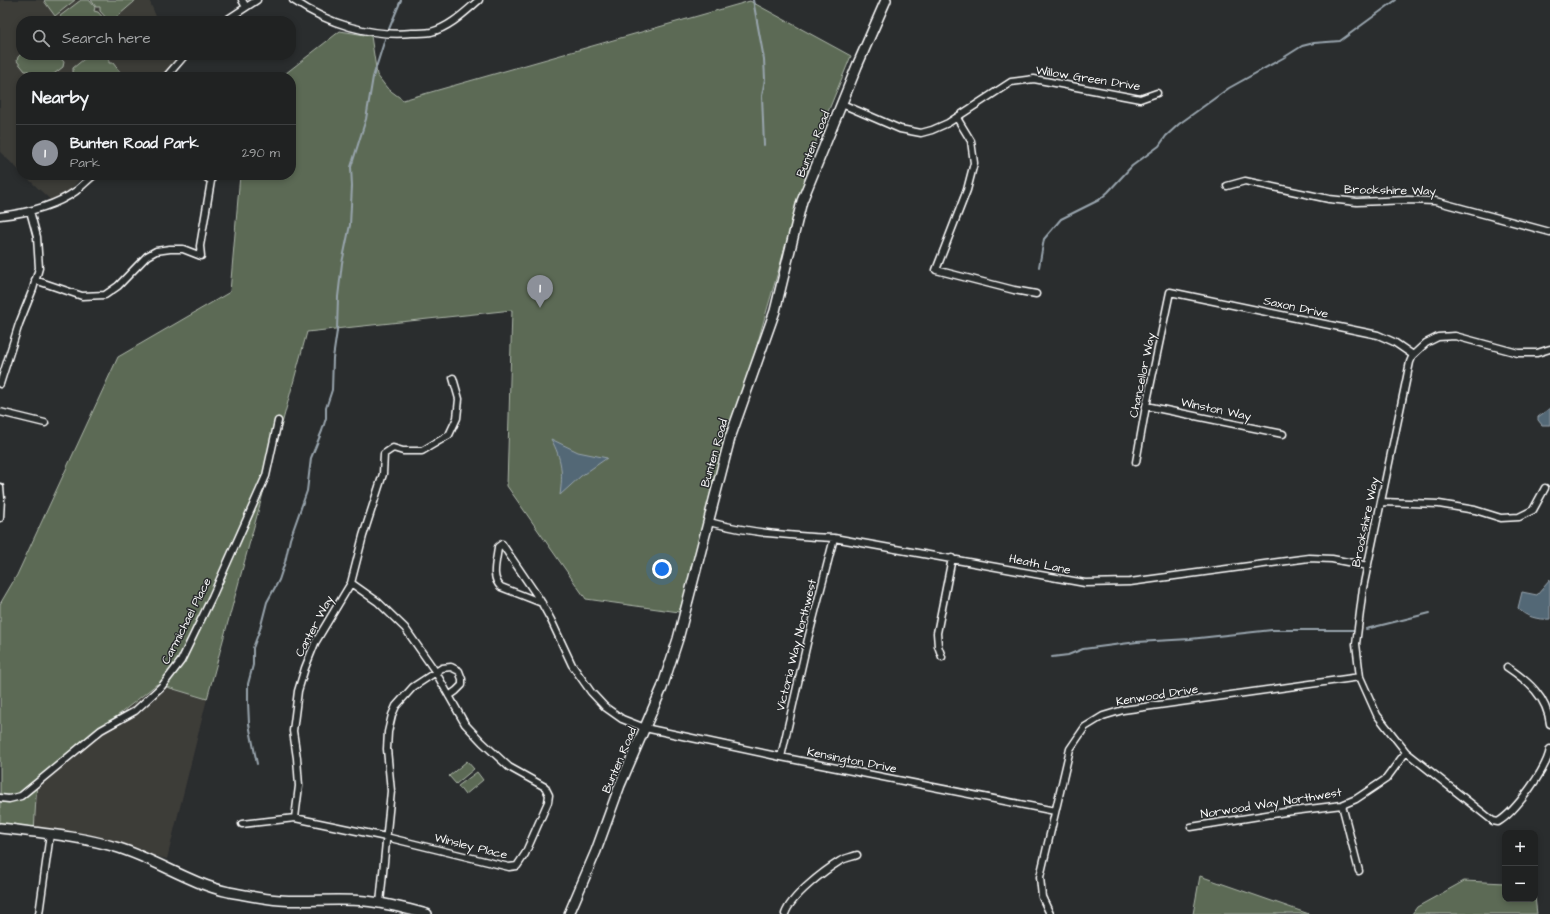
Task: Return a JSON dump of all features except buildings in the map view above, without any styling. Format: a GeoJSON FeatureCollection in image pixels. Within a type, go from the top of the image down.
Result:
{"type":"FeatureCollection","features":[{"type":"Feature","properties":{"kind":"street"},"geometry":{"type":"LineString","coordinates":[[242,0],[246,7]]}},
{"type":"Feature","properties":{"kind":"street"},"geometry":{"type":"LineString","coordinates":[[232,16],[257,0]]}},
{"type":"Feature","properties":{"kind":"street"},"geometry":{"type":"LineString","coordinates":[[294,0],[305,8],[335,22],[369,32],[384,34],[431,32],[454,21],[479,0]]}},
{"type":"Feature","properties":{"kind":"street","name":"Bunten Road"},"geometry":{"type":"LineString","coordinates":[[569,914],[596,852],[620,785],[662,688],[678,639],[730,438],[775,311],[802,201],[857,66],[886,0]]}},
{"type":"Feature","properties":{"kind":"street"},"geometry":{"type":"LineString","coordinates":[[171,72],[181,60]]}},
{"type":"Feature","properties":{"kind":"street","name":"Willow Green Drive"},"geometry":{"type":"LineString","coordinates":[[842,104],[900,129],[922,133],[957,118],[1012,82],[1034,79],[1140,99],[1157,93]]}},
{"type":"Feature","properties":{"kind":"street"},"geometry":{"type":"LineString","coordinates":[[957,118],[971,141],[974,163],[967,190],[936,270],[1014,290],[1036,294]]}},
{"type":"Feature","properties":{"kind":"street"},"geometry":{"type":"LineString","coordinates":[[0,216],[24,213],[54,203],[75,192],[88,180]]}},
{"type":"Feature","properties":{"kind":"street"},"geometry":{"type":"LineString","coordinates":[[36,280],[82,296],[105,295],[118,286],[147,256],[156,251],[183,249],[201,256],[200,246],[211,181],[210,180]]}},
{"type":"Feature","properties":{"kind":"street","name":"Brookshire Way"},"geometry":{"type":"LineString","coordinates":[[1228,186],[1245,181],[1328,199],[1357,202],[1408,200],[1435,201],[1550,232]]}},
{"type":"Feature","properties":{"kind":"street"},"geometry":{"type":"LineString","coordinates":[[0,384],[3,365],[36,280],[39,268],[37,237],[30,211]]}},
{"type":"Feature","properties":{"kind":"street","name":"Saxon Drive"},"geometry":{"type":"LineString","coordinates":[[1170,292],[1378,335],[1394,342],[1413,355]]}},
{"type":"Feature","properties":{"kind":"street","name":"Chancellor Way"},"geometry":{"type":"LineString","coordinates":[[1136,462],[1170,292]]}},
{"type":"Feature","properties":{"kind":"street"},"geometry":{"type":"LineString","coordinates":[[1413,355],[1426,343],[1438,338],[1455,336],[1518,353],[1537,353],[1550,349]]}},
{"type":"Feature","properties":{"kind":"street","name":"Brookshire Way"},"geometry":{"type":"LineString","coordinates":[[1413,355],[1363,588],[1356,644],[1360,677],[1377,715],[1406,752],[1493,821],[1498,822],[1505,818],[1533,784],[1543,769],[1550,749]]}},
{"type":"Feature","properties":{"kind":"street","name":"Canter Way"},"geometry":{"type":"LineString","coordinates":[[295,818],[299,786],[293,731],[298,691],[305,668],[315,643],[351,583],[382,474],[384,454],[393,448],[403,451],[422,451],[450,435],[457,418],[459,399],[453,378]]}},
{"type":"Feature","properties":{"kind":"street","name":"Winston Way"},"geometry":{"type":"LineString","coordinates":[[1146,406],[1283,434]]}},
{"type":"Feature","properties":{"kind":"street"},"geometry":{"type":"LineString","coordinates":[[0,412],[46,423]]}},
{"type":"Feature","properties":{"kind":"street","name":"Carmichael Place"},"geometry":{"type":"LineString","coordinates":[[0,798],[9,799],[22,796],[101,730],[135,711],[162,686],[178,665],[212,597],[266,476],[278,421]]}},
{"type":"Feature","properties":{"kind":"street"},"geometry":{"type":"LineString","coordinates":[[0,487],[0,518]]}},
{"type":"Feature","properties":{"kind":"street"},"geometry":{"type":"LineString","coordinates":[[1381,502],[1439,504],[1475,510],[1501,518],[1519,517],[1533,510],[1545,488]]}},
{"type":"Feature","properties":{"kind":"street","name":"Heath Lane"},"geometry":{"type":"LineString","coordinates":[[709,522],[732,528],[770,534],[834,538],[1085,583],[1130,582],[1308,558],[1332,559],[1368,566]]}},
{"type":"Feature","properties":{"kind":"street","name":"Victoria Way Northwest"},"geometry":{"type":"LineString","coordinates":[[781,757],[808,639],[834,538]]}},
{"type":"Feature","properties":{"kind":"street","name":"Kensington Drive"},"geometry":{"type":"LineString","coordinates":[[542,603],[501,587],[496,582],[494,577],[498,547],[502,544],[542,603],[572,665],[591,692],[605,707],[622,719],[645,728],[781,757],[1055,811]]}},
{"type":"Feature","properties":{"kind":"street"},"geometry":{"type":"LineString","coordinates":[[942,657],[938,646],[937,633],[952,558]]}},
{"type":"Feature","properties":{"kind":"street","name":"Winsley Place"},"geometry":{"type":"LineString","coordinates":[[242,824],[295,818],[386,837],[509,867],[517,866],[525,854],[548,802],[549,795],[544,787],[509,767],[482,742],[465,724],[435,671],[405,628],[378,602],[351,583]]}},
{"type":"Feature","properties":{"kind":"street"},"geometry":{"type":"LineString","coordinates":[[380,903],[391,791],[386,749],[392,715],[396,706],[413,687],[435,671],[442,668],[451,667],[459,671],[462,679],[462,685],[449,696]]}},
{"type":"Feature","properties":{"kind":"street"},"geometry":{"type":"LineString","coordinates":[[1507,667],[1535,688],[1543,700],[1549,716],[1550,724]]}},
{"type":"Feature","properties":{"kind":"street","name":"Kenwood Drive"},"geometry":{"type":"LineString","coordinates":[[1050,914],[1042,897],[1040,877],[1070,749],[1085,727],[1103,716],[1123,710],[1360,677]]}},
{"type":"Feature","properties":{"kind":"street","name":"Norwood Way Northwest"},"geometry":{"type":"LineString","coordinates":[[1191,827],[1285,812],[1342,805],[1356,799],[1386,779],[1406,752]]}},
{"type":"Feature","properties":{"kind":"street"},"geometry":{"type":"LineString","coordinates":[[1342,805],[1359,871]]}},
{"type":"Feature","properties":{"kind":"street"},"geometry":{"type":"LineString","coordinates":[[0,828],[70,837],[119,848],[203,884],[234,893],[280,900],[345,900],[380,903],[427,914]]}},
{"type":"Feature","properties":{"kind":"street"},"geometry":{"type":"LineString","coordinates":[[39,914],[50,834]]}},
{"type":"Feature","properties":{"kind":"street"},"geometry":{"type":"LineString","coordinates":[[785,914],[787,908],[800,891],[841,860],[858,855]]}},
{"type":"Feature","properties":{"kind":"shaded area"},"geometry":{"type":"Polygon","coordinates":[[[0,0],[149,0],[156,16],[16,16],[16,60],[176,60],[177,62],[168,72],[16,72],[16,167],[0,152],[0,0]]]}},
{"type":"Feature","properties":{"kind":"shaded area"},"geometry":{"type":"Polygon","coordinates":[[[29,180],[79,180],[57,206],[29,180]]]}},
{"type":"Feature","properties":{"kind":"shaded area"},"geometry":{"type":"Polygon","coordinates":[[[157,684],[207,699],[167,859],[102,842],[34,832],[37,780],[157,684]]]}},
{"type":"Feature","properties":{"kind":"green space"},"geometry":{"type":"Polygon","coordinates":[[[75,0],[55,16],[44,1],[75,0]]]}},
{"type":"Feature","properties":{"kind":"green space"},"geometry":{"type":"Polygon","coordinates":[[[81,0],[89,0],[95,7],[94,11],[98,12],[102,16],[60,16],[81,0]]]}},
{"type":"Feature","properties":{"kind":"green space"},"geometry":{"type":"Polygon","coordinates":[[[91,0],[135,0],[118,16],[104,16],[100,11],[100,7],[96,7],[91,0]]]}},
{"type":"Feature","properties":{"kind":"green space"},"geometry":{"type":"Polygon","coordinates":[[[750,1],[851,56],[816,141],[762,327],[721,478],[679,612],[586,599],[507,486],[512,310],[307,332],[207,699],[157,684],[37,780],[34,832],[0,824],[0,604],[17,575],[118,357],[230,292],[240,180],[296,180],[296,72],[287,72],[340,31],[371,36],[377,75],[387,88],[403,100],[750,1]]]}},
{"type":"Feature","properties":{"kind":"green space"},"geometry":{"type":"Polygon","coordinates":[[[62,60],[64,62],[63,67],[56,72],[29,72],[25,71],[17,61],[62,60]]]}},
{"type":"Feature","properties":{"kind":"green space"},"geometry":{"type":"Polygon","coordinates":[[[83,60],[109,60],[109,63],[113,63],[120,72],[73,72],[73,68],[83,60]]]}},
{"type":"Feature","properties":{"kind":"green space"},"geometry":{"type":"Polygon","coordinates":[[[467,761],[474,769],[456,784],[449,776],[467,761]]]}},
{"type":"Feature","properties":{"kind":"green space"},"geometry":{"type":"Polygon","coordinates":[[[477,772],[483,780],[465,795],[458,786],[477,772]]]}},
{"type":"Feature","properties":{"kind":"green space"},"geometry":{"type":"Polygon","coordinates":[[[1200,876],[1309,914],[1193,914],[1200,876]]]}},
{"type":"Feature","properties":{"kind":"green space"},"geometry":{"type":"Polygon","coordinates":[[[1464,881],[1502,883],[1502,902],[1536,902],[1537,914],[1412,914],[1417,907],[1464,881]]]}},
{"type":"Feature","properties":{"kind":"water"},"geometry":{"type":"Polygon","coordinates":[[[1550,408],[1550,425],[1542,425],[1538,420],[1538,417],[1550,408]]]}},
{"type":"Feature","properties":{"kind":"water"},"geometry":{"type":"Polygon","coordinates":[[[551,439],[578,452],[607,458],[581,476],[560,495],[561,466],[555,446],[551,439]]]}},
{"type":"Feature","properties":{"kind":"water"},"geometry":{"type":"Polygon","coordinates":[[[1550,580],[1550,619],[1541,619],[1524,614],[1518,608],[1522,592],[1537,595],[1550,580]]]}},
{"type":"Feature","properties":{"kind":"waterway"},"geometry":{"type":"LineString","coordinates":[[389,29],[401,0]]}},
{"type":"Feature","properties":{"kind":"waterway"},"geometry":{"type":"LineString","coordinates":[[753,0],[764,59],[765,79],[762,96],[764,145]]}},
{"type":"Feature","properties":{"kind":"waterway"},"geometry":{"type":"LineString","coordinates":[[1039,267],[1044,239],[1061,219],[1099,200],[1132,166],[1159,146],[1166,136],[1179,124],[1229,88],[1302,46],[1314,43],[1340,41],[1396,0]]}},
{"type":"Feature","properties":{"kind":"waterway"},"geometry":{"type":"LineString","coordinates":[[257,764],[249,724],[248,702],[248,684],[253,665],[253,648],[267,602],[279,580],[285,562],[290,539],[307,491],[311,458],[326,418],[326,408],[332,390],[333,358],[337,331],[338,297],[342,263],[350,225],[352,186],[351,167],[366,119],[373,77],[385,39]]}},
{"type":"Feature","properties":{"kind":"waterway"},"geometry":{"type":"LineString","coordinates":[[1366,629],[1430,613]]}},
{"type":"Feature","properties":{"kind":"waterway"},"geometry":{"type":"LineString","coordinates":[[1052,657],[1068,655],[1083,649],[1137,642],[1190,639],[1272,630],[1355,630]]}},
{"type":"Feature","properties":{"kind":"place","name":"Bunten Road Park"},"geometry":{"type":"Point","coordinates":[540,308]}}]}
